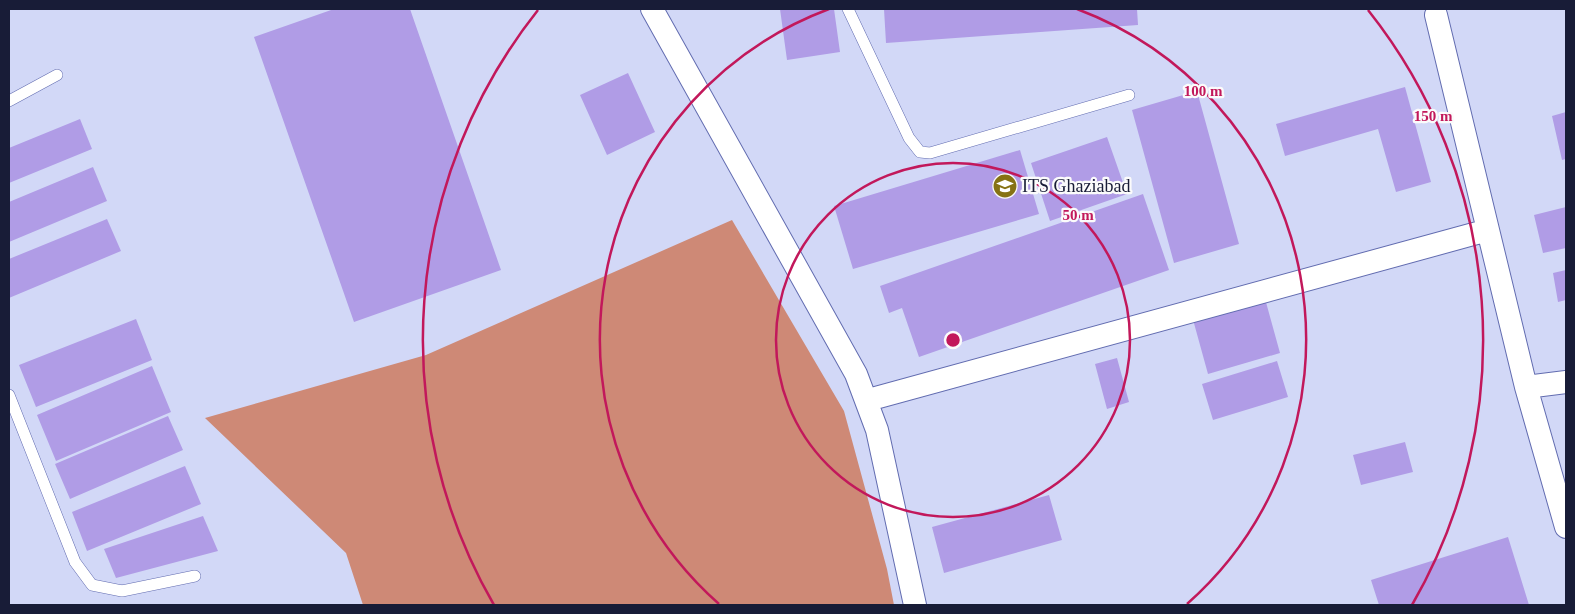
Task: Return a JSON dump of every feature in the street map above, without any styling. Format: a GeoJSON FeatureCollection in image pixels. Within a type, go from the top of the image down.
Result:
{"type":"FeatureCollection","features":[{"type":"Feature","properties":{"kind":"street"},"geometry":{"type":"LineString","coordinates":[[652,9],[856,374],[868,400],[877,430],[915,605]]}},
{"type":"Feature","properties":{"kind":"street"},"geometry":{"type":"LineString","coordinates":[[1436,15],[1526,387],[1566,527]]}},
{"type":"Feature","properties":{"kind":"street"},"geometry":{"type":"LineString","coordinates":[[868,400],[1488,230]]}},
{"type":"Feature","properties":{"kind":"street"},"geometry":{"type":"LineString","coordinates":[[1526,387],[1566,382]]}},
{"type":"Feature","properties":{"kind":"lane"},"geometry":{"type":"LineString","coordinates":[[848,9],[909,138],[920,152],[930,154],[1129,95]]}},
{"type":"Feature","properties":{"kind":"lane"},"geometry":{"type":"LineString","coordinates":[[9,102],[58,75]]}},
{"type":"Feature","properties":{"kind":"lane"},"geometry":{"type":"LineString","coordinates":[[9,395],[75,562],[92,585],[122,591],[195,576]]}},
{"type":"Feature","properties":{"kind":"shaded area"},"geometry":{"type":"Polygon","coordinates":[[[732,220],[844,411],[887,569],[894,605],[363,605],[346,553],[205,418],[426,355],[732,220]]]}},
{"type":"Feature","properties":{"kind":"building"},"geometry":{"type":"Polygon","coordinates":[[[334,9],[410,9],[501,270],[354,322],[254,37],[334,9]]]}},
{"type":"Feature","properties":{"kind":"building"},"geometry":{"type":"Polygon","coordinates":[[[780,9],[834,9],[840,52],[787,60],[780,9]]]}},
{"type":"Feature","properties":{"kind":"building"},"geometry":{"type":"Polygon","coordinates":[[[884,9],[1137,9],[1138,25],[886,43],[884,9]]]}},
{"type":"Feature","properties":{"kind":"building"},"geometry":{"type":"Polygon","coordinates":[[[628,73],[655,132],[607,155],[580,95],[628,73]]]}},
{"type":"Feature","properties":{"kind":"building"},"geometry":{"type":"Polygon","coordinates":[[[1405,87],[1431,182],[1396,192],[1378,129],[1285,156],[1276,124],[1405,87]]]}},
{"type":"Feature","properties":{"kind":"building"},"geometry":{"type":"Polygon","coordinates":[[[1197,91],[1239,244],[1174,263],[1132,110],[1197,91]]]}},
{"type":"Feature","properties":{"kind":"building"},"geometry":{"type":"Polygon","coordinates":[[[1566,112],[1566,159],[1562,160],[1552,116],[1566,112]]]}},
{"type":"Feature","properties":{"kind":"building"},"geometry":{"type":"Polygon","coordinates":[[[80,119],[92,149],[9,183],[9,148],[80,119]]]}},
{"type":"Feature","properties":{"kind":"building"},"geometry":{"type":"Polygon","coordinates":[[[1107,137],[1127,194],[1050,221],[1031,163],[1107,137]]]}},
{"type":"Feature","properties":{"kind":"building"},"geometry":{"type":"Polygon","coordinates":[[[1020,150],[1039,214],[853,269],[834,206],[1020,150]]]}},
{"type":"Feature","properties":{"kind":"building"},"geometry":{"type":"Polygon","coordinates":[[[93,167],[107,201],[9,242],[9,202],[93,167]]]}},
{"type":"Feature","properties":{"kind":"building"},"geometry":{"type":"Polygon","coordinates":[[[1143,194],[1169,270],[919,357],[902,308],[889,313],[880,286],[1143,194]]]}},
{"type":"Feature","properties":{"kind":"building"},"geometry":{"type":"Polygon","coordinates":[[[1566,207],[1566,248],[1543,253],[1534,215],[1566,207]]]}},
{"type":"Feature","properties":{"kind":"building"},"geometry":{"type":"Polygon","coordinates":[[[107,219],[121,251],[9,298],[9,259],[107,219]]]}},
{"type":"Feature","properties":{"kind":"building"},"geometry":{"type":"Polygon","coordinates":[[[1566,270],[1566,300],[1558,302],[1553,273],[1566,270]]]}},
{"type":"Feature","properties":{"kind":"building"},"geometry":{"type":"Polygon","coordinates":[[[1264,295],[1280,353],[1208,374],[1192,316],[1264,295]]]}},
{"type":"Feature","properties":{"kind":"building"},"geometry":{"type":"Polygon","coordinates":[[[136,319],[152,360],[36,407],[19,365],[136,319]]]}},
{"type":"Feature","properties":{"kind":"building"},"geometry":{"type":"Polygon","coordinates":[[[1117,358],[1129,402],[1107,409],[1095,364],[1117,358]]]}},
{"type":"Feature","properties":{"kind":"building"},"geometry":{"type":"Polygon","coordinates":[[[1277,361],[1288,397],[1213,420],[1202,384],[1277,361]]]}},
{"type":"Feature","properties":{"kind":"building"},"geometry":{"type":"Polygon","coordinates":[[[152,366],[171,412],[56,461],[37,415],[152,366]]]}},
{"type":"Feature","properties":{"kind":"building"},"geometry":{"type":"Polygon","coordinates":[[[168,416],[183,450],[70,499],[55,464],[168,416]]]}},
{"type":"Feature","properties":{"kind":"building"},"geometry":{"type":"Polygon","coordinates":[[[1405,442],[1413,472],[1361,485],[1353,455],[1405,442]]]}},
{"type":"Feature","properties":{"kind":"building"},"geometry":{"type":"Polygon","coordinates":[[[185,466],[201,504],[87,551],[72,512],[185,466]]]}},
{"type":"Feature","properties":{"kind":"building"},"geometry":{"type":"Polygon","coordinates":[[[1049,495],[1062,540],[944,573],[932,527],[1049,495]]]}},
{"type":"Feature","properties":{"kind":"building"},"geometry":{"type":"Polygon","coordinates":[[[203,516],[218,551],[116,578],[104,549],[203,516]]]}},
{"type":"Feature","properties":{"kind":"building"},"geometry":{"type":"Polygon","coordinates":[[[1508,537],[1529,605],[1379,605],[1371,580],[1508,537]]]}},
{"type":"Feature","properties":{"kind":"place","name":"ITS Ghaziabad"},"geometry":{"type":"Point","coordinates":[1005,186]}}]}
